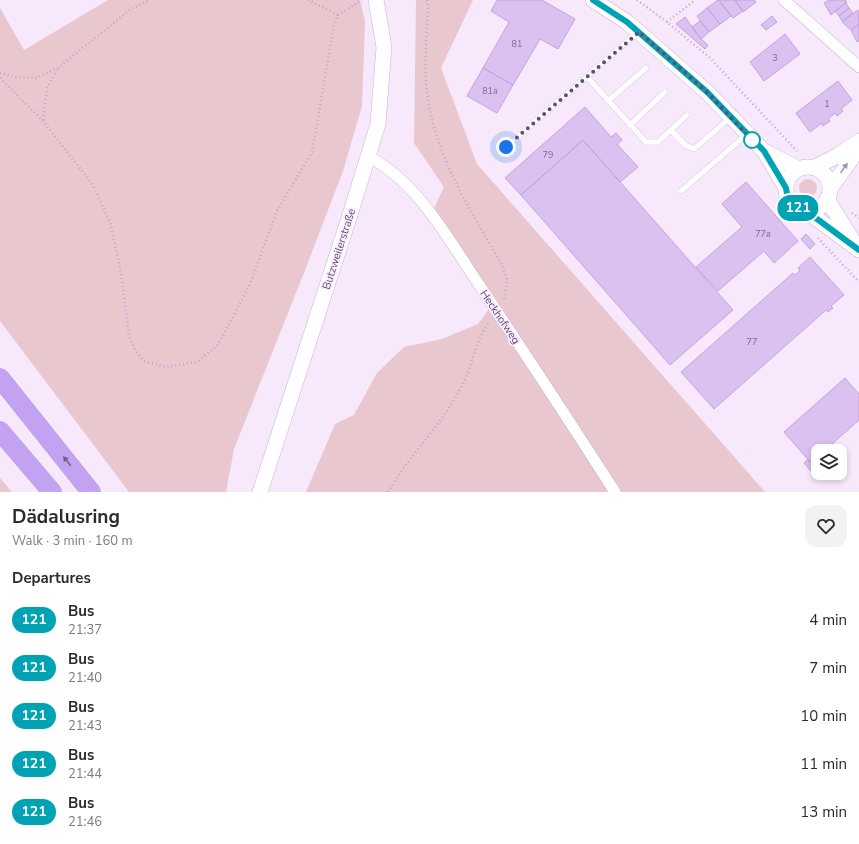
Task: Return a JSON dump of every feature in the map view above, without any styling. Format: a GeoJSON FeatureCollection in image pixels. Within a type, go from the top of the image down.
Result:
{"type":"FeatureCollection","features":[{"type":"Feature","properties":{"kind":"highway"},"geometry":{"type":"LineString","coordinates":[[0,378],[91,492]]}},
{"type":"Feature","properties":{"kind":"highway"},"geometry":{"type":"LineString","coordinates":[[0,431],[52,492]]}},
{"type":"Feature","properties":{"kind":"street","name":"Butzweilerstraße"},"geometry":{"type":"LineString","coordinates":[[260,492],[369,157],[378,124],[384,47],[376,0]]}},
{"type":"Feature","properties":{"kind":"street"},"geometry":{"type":"LineString","coordinates":[[593,0],[627,22],[707,92],[764,151],[786,188],[790,201],[794,205],[805,210],[858,250]]}},
{"type":"Feature","properties":{"kind":"street"},"geometry":{"type":"LineString","coordinates":[[784,0],[859,67]]}},
{"type":"Feature","properties":{"kind":"street"},"geometry":{"type":"LineString","coordinates":[[786,188],[792,173],[837,156],[859,141]]}},
{"type":"Feature","properties":{"kind":"street"},"geometry":{"type":"LineString","coordinates":[[805,210],[818,208],[859,148]]}},
{"type":"Feature","properties":{"kind":"street"},"geometry":{"type":"LineString","coordinates":[[764,151],[825,176],[828,194],[858,250]]}},
{"type":"Feature","properties":{"kind":"street","name":"Heckhofweg"},"geometry":{"type":"LineString","coordinates":[[369,157],[381,163],[402,180],[426,208],[498,314],[615,492]]}},
{"type":"Feature","properties":{"kind":"lane"},"geometry":{"type":"LineString","coordinates":[[506,147],[639,32]]}},
{"type":"Feature","properties":{"kind":"lane"},"geometry":{"type":"LineString","coordinates":[[608,100],[646,68]]}},
{"type":"Feature","properties":{"kind":"lane"},"geometry":{"type":"LineString","coordinates":[[587,77],[646,142],[658,142],[687,115]]}},
{"type":"Feature","properties":{"kind":"lane"},"geometry":{"type":"LineString","coordinates":[[630,125],[665,92]]}},
{"type":"Feature","properties":{"kind":"lane"},"geometry":{"type":"LineString","coordinates":[[671,130],[684,146],[694,149],[731,117]]}},
{"type":"Feature","properties":{"kind":"lane"},"geometry":{"type":"LineString","coordinates":[[682,191],[747,134]]}},
{"type":"Feature","properties":{"kind":"path"},"geometry":{"type":"LineString","coordinates":[[0,73],[15,77],[36,78],[58,68],[132,9],[150,0]]}},
{"type":"Feature","properties":{"kind":"path"},"geometry":{"type":"LineString","coordinates":[[308,0],[338,15]]}},
{"type":"Feature","properties":{"kind":"path"},"geometry":{"type":"LineString","coordinates":[[0,78],[43,121],[93,185],[110,222],[122,273],[129,335],[135,350],[144,361],[165,367],[197,362],[218,346],[250,284],[277,211],[312,152],[334,26],[338,15],[358,4],[362,0]]}},
{"type":"Feature","properties":{"kind":"path"},"geometry":{"type":"LineString","coordinates":[[637,0],[667,22],[710,58],[799,153]]}},
{"type":"Feature","properties":{"kind":"path"},"geometry":{"type":"LineString","coordinates":[[667,22],[695,0]]}},
{"type":"Feature","properties":{"kind":"path"},"geometry":{"type":"LineString","coordinates":[[43,121],[47,88],[58,68]]}},
{"type":"Feature","properties":{"kind":"path"},"geometry":{"type":"LineString","coordinates":[[816,236],[859,282]]}},
{"type":"Feature","properties":{"kind":"shaded area"},"geometry":{"type":"Polygon","coordinates":[[[108,0],[360,0],[365,21],[362,106],[343,171],[234,449],[226,492],[129,492],[0,321],[0,8],[24,50],[108,0]]]}},
{"type":"Feature","properties":{"kind":"shaded area"},"geometry":{"type":"Polygon","coordinates":[[[416,0],[473,0],[441,68],[477,164],[765,492],[306,492],[335,424],[354,415],[377,373],[404,347],[442,339],[478,324],[489,309],[429,219],[444,187],[414,143],[416,0]]]}},
{"type":"Feature","properties":{"kind":"shaded area"},"geometry":{"type":"Polygon","coordinates":[[[808,179],[814,182],[817,188],[814,194],[808,197],[802,194],[799,188],[802,182],[808,179]]]}},
{"type":"Feature","properties":{"kind":"shaded area"},"geometry":{"type":"Polygon","coordinates":[[[0,478],[12,492],[0,492],[0,478]]]}},
{"type":"Feature","properties":{"kind":"building"},"geometry":{"type":"Polygon","coordinates":[[[497,0],[542,0],[575,19],[558,49],[540,39],[513,85],[483,68],[509,22],[491,11],[497,0]]]}},
{"type":"Feature","properties":{"kind":"building"},"geometry":{"type":"Polygon","coordinates":[[[718,0],[731,16],[720,24],[707,8],[718,0]]]}},
{"type":"Feature","properties":{"kind":"building"},"geometry":{"type":"Polygon","coordinates":[[[719,0],[735,0],[743,11],[733,18],[719,0]]]}},
{"type":"Feature","properties":{"kind":"building"},"geometry":{"type":"Polygon","coordinates":[[[735,0],[754,0],[756,2],[743,12],[735,0]]]}},
{"type":"Feature","properties":{"kind":"building"},"geometry":{"type":"Polygon","coordinates":[[[829,0],[845,0],[847,2],[831,15],[824,3],[829,0]]]}},
{"type":"Feature","properties":{"kind":"building"},"geometry":{"type":"Polygon","coordinates":[[[846,3],[849,8],[839,16],[835,11],[846,3]]]}},
{"type":"Feature","properties":{"kind":"building"},"geometry":{"type":"Polygon","coordinates":[[[707,8],[720,24],[709,32],[697,16],[707,8]]]}},
{"type":"Feature","properties":{"kind":"building"},"geometry":{"type":"Polygon","coordinates":[[[849,8],[853,13],[842,21],[839,16],[849,8]]]}},
{"type":"Feature","properties":{"kind":"building"},"geometry":{"type":"Polygon","coordinates":[[[858,10],[859,24],[851,30],[842,22],[858,10]]]}},
{"type":"Feature","properties":{"kind":"building"},"geometry":{"type":"Polygon","coordinates":[[[772,16],[777,22],[766,30],[761,25],[772,16]]]}},
{"type":"Feature","properties":{"kind":"building"},"geometry":{"type":"Polygon","coordinates":[[[685,17],[701,39],[708,45],[705,49],[676,24],[685,17]]]}},
{"type":"Feature","properties":{"kind":"building"},"geometry":{"type":"Polygon","coordinates":[[[700,21],[709,32],[701,39],[692,27],[700,21]]]}},
{"type":"Feature","properties":{"kind":"building"},"geometry":{"type":"Polygon","coordinates":[[[859,24],[859,41],[857,42],[851,30],[859,24]]]}},
{"type":"Feature","properties":{"kind":"building"},"geometry":{"type":"Polygon","coordinates":[[[785,34],[800,54],[764,81],[750,62],[785,34]]]}},
{"type":"Feature","properties":{"kind":"building"},"geometry":{"type":"Polygon","coordinates":[[[483,68],[513,85],[497,113],[467,96],[483,68]]]}},
{"type":"Feature","properties":{"kind":"building"},"geometry":{"type":"Polygon","coordinates":[[[838,81],[852,100],[841,109],[843,111],[837,116],[835,113],[828,119],[830,121],[823,126],[822,123],[810,132],[796,113],[838,81]]]}},
{"type":"Feature","properties":{"kind":"building"},"geometry":{"type":"Polygon","coordinates":[[[585,107],[611,137],[616,133],[622,140],[617,144],[638,167],[620,182],[583,140],[521,195],[505,178],[585,107]]]}},
{"type":"Feature","properties":{"kind":"building"},"geometry":{"type":"Polygon","coordinates":[[[583,140],[733,310],[670,365],[521,195],[583,140]]]}},
{"type":"Feature","properties":{"kind":"building"},"geometry":{"type":"Polygon","coordinates":[[[746,182],[798,241],[774,263],[764,251],[718,291],[696,267],[742,227],[722,204],[746,182]]]}},
{"type":"Feature","properties":{"kind":"building"},"geometry":{"type":"Polygon","coordinates":[[[806,234],[815,244],[810,249],[801,239],[806,234]]]}},
{"type":"Feature","properties":{"kind":"building"},"geometry":{"type":"Polygon","coordinates":[[[810,257],[844,295],[831,306],[833,308],[828,312],[826,310],[714,409],[681,372],[793,273],[795,275],[800,271],[798,268],[810,257]]]}},
{"type":"Feature","properties":{"kind":"building"},"geometry":{"type":"Polygon","coordinates":[[[845,378],[859,394],[859,420],[832,444],[811,444],[811,463],[784,432],[845,378]]]}},
{"type":"Feature","properties":{"kind":"building"},"geometry":{"type":"Polygon","coordinates":[[[808,459],[811,463],[811,471],[804,463],[808,459]]]}},
{"type":"Feature","properties":{"kind":"bus line","name":"121"},"geometry":{"type":"LineString","coordinates":[[593,0],[627,22],[660,49],[707,92],[764,151],[786,188],[790,201],[794,205],[799,209],[805,210],[859,250]]}},
{"type":"Feature","properties":{"kind":"route"},"geometry":{"type":"LineString","coordinates":[[506,147],[639,32],[707,92],[752,140]]}}]}
